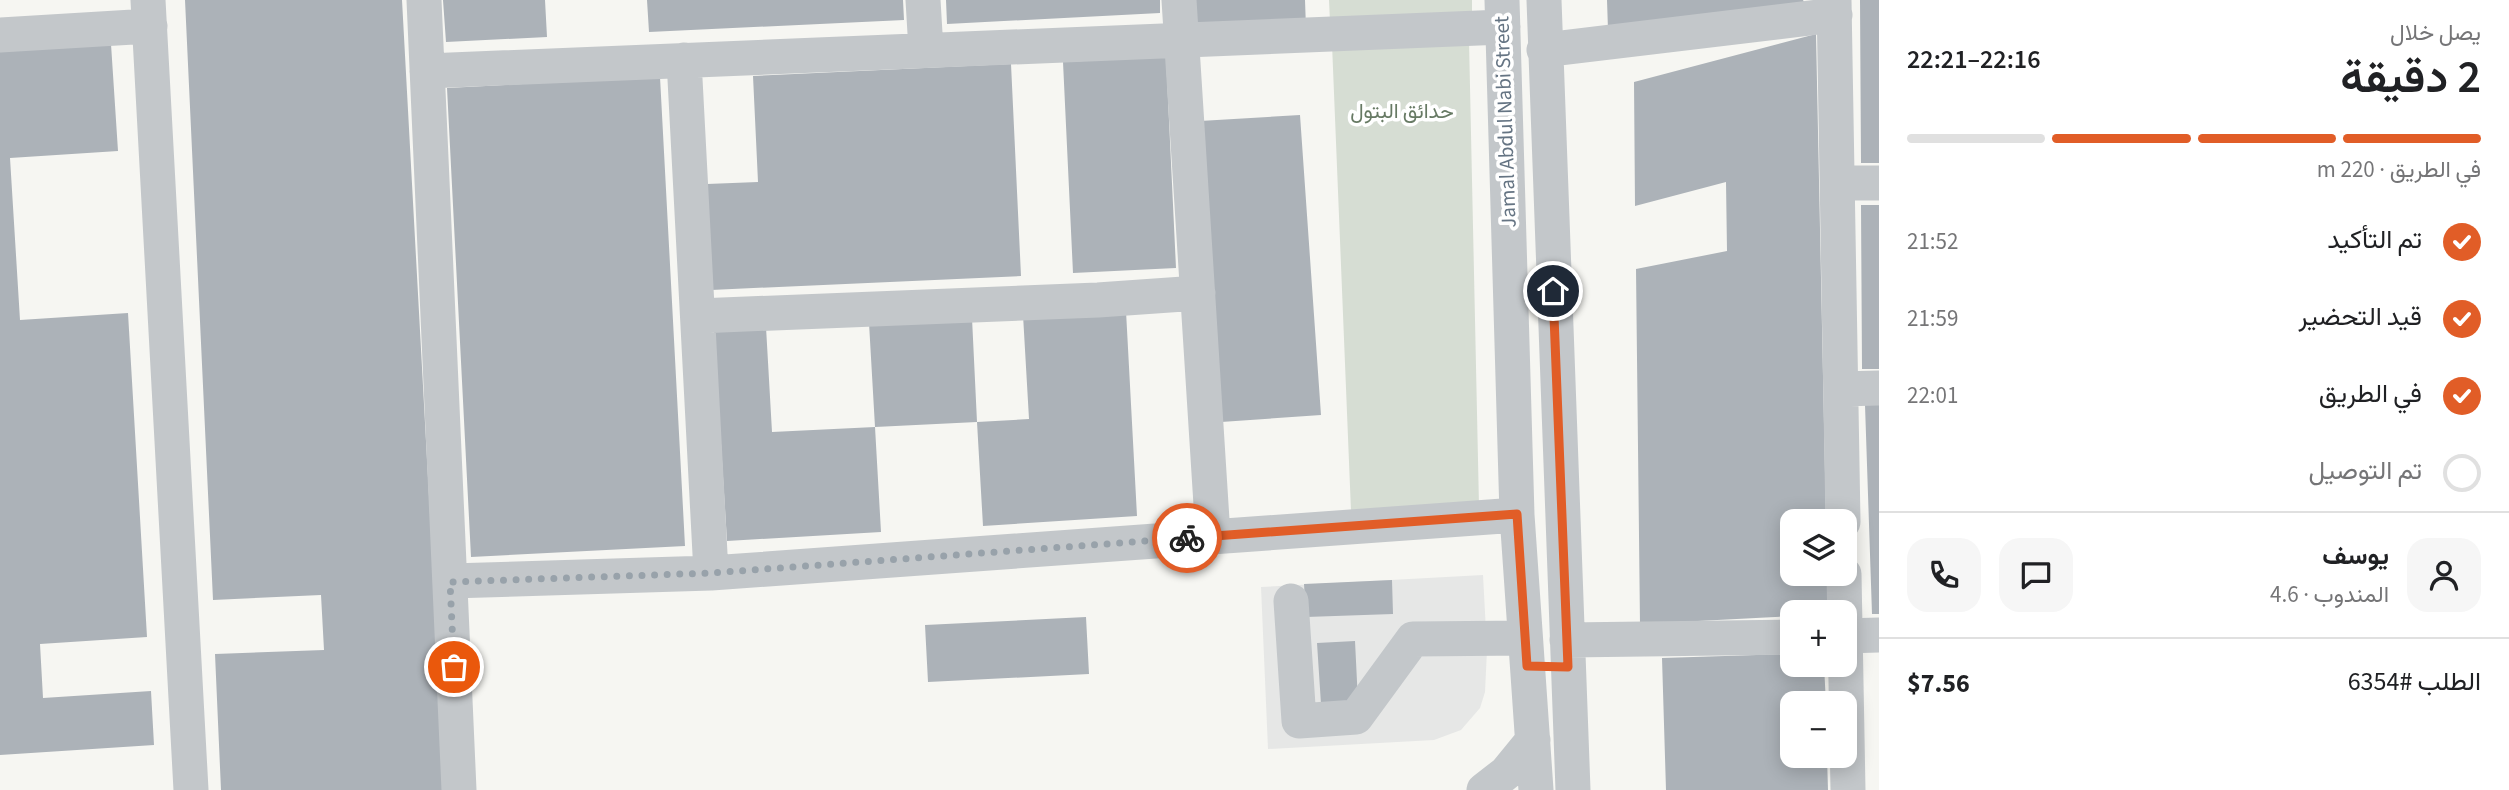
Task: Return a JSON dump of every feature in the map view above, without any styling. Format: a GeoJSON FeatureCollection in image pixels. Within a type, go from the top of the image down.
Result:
{"type":"FeatureCollection","features":[{"type":"Feature","properties":{"kind":"street"},"geometry":{"type":"LineString","coordinates":[[424,0],[459,790]]}},
{"type":"Feature","properties":{"kind":"street"},"geometry":{"type":"LineString","coordinates":[[923,0],[926,50]]}},
{"type":"Feature","properties":{"kind":"street"},"geometry":{"type":"LineString","coordinates":[[1179,0],[1213,536]]}},
{"type":"Feature","properties":{"kind":"street","name":"Jamal Abdul Nabi Street"},"geometry":{"type":"LineString","coordinates":[[1544,0],[1573,790]]}},
{"type":"Feature","properties":{"kind":"street"},"geometry":{"type":"LineString","coordinates":[[1544,50],[1835,7],[1843,509]]}},
{"type":"Feature","properties":{"kind":"street"},"geometry":{"type":"LineString","coordinates":[[0,35],[149,13],[191,790]]}},
{"type":"Feature","properties":{"kind":"street"},"geometry":{"type":"LineString","coordinates":[[427,71],[1181,39],[1502,13]]}},
{"type":"Feature","properties":{"kind":"street","name":"Jamal Abdul Nabi Street"},"geometry":{"type":"LineString","coordinates":[[1502,13],[1517,514],[1536,790]]}},
{"type":"Feature","properties":{"kind":"street"},"geometry":{"type":"LineString","coordinates":[[684,60],[711,573]]}},
{"type":"Feature","properties":{"kind":"street"},"geometry":{"type":"LineString","coordinates":[[1838,183],[1879,183]]}},
{"type":"Feature","properties":{"kind":"street"},"geometry":{"type":"LineString","coordinates":[[698,316],[1098,300],[1198,293]]}},
{"type":"Feature","properties":{"kind":"street"},"geometry":{"type":"LineString","coordinates":[[1841,389],[1879,388]]}},
{"type":"Feature","properties":{"kind":"street"},"geometry":{"type":"LineString","coordinates":[[450,582],[711,573],[1517,514]]}},
{"type":"Feature","properties":{"kind":"street"},"geometry":{"type":"LineString","coordinates":[[1291,601],[1299,721],[1356,717],[1413,639],[1525,652],[1568,654],[1780,638]]}},
{"type":"Feature","properties":{"kind":"street"},"geometry":{"type":"LineString","coordinates":[[1857,636],[1879,635]]}},
{"type":"Feature","properties":{"kind":"street"},"geometry":{"type":"LineString","coordinates":[[1849,677],[1858,783]]}},
{"type":"Feature","properties":{"kind":"street"},"geometry":{"type":"LineString","coordinates":[[1484,790],[1506,773],[1533,740]]}},
{"type":"Feature","properties":{"kind":"shaded area"},"geometry":{"type":"Polygon","coordinates":[[[1483,575],[1487,650],[1485,692],[1480,708],[1461,730],[1434,740],[1268,749],[1261,587],[1483,575]]]}},
{"type":"Feature","properties":{"kind":"green space"},"geometry":{"type":"Polygon","coordinates":[[[1329,0],[1472,0],[1472,17],[1330,22],[1329,0]]]}},
{"type":"Feature","properties":{"kind":"green space","name":"حدائق البتول"},"geometry":{"type":"Polygon","coordinates":[[[1469,40],[1479,506],[1351,511],[1332,44],[1469,40]]]}},
{"type":"Feature","properties":{"kind":"building"},"geometry":{"type":"Polygon","coordinates":[[[185,0],[402,0],[445,790],[221,790],[215,654],[324,650],[321,595],[213,600],[185,0]]]}},
{"type":"Feature","properties":{"kind":"building"},"geometry":{"type":"Polygon","coordinates":[[[443,0],[545,0],[547,37],[446,42],[443,0]]]}},
{"type":"Feature","properties":{"kind":"building"},"geometry":{"type":"Polygon","coordinates":[[[647,0],[903,0],[904,20],[649,32],[647,0]]]}},
{"type":"Feature","properties":{"kind":"building"},"geometry":{"type":"Polygon","coordinates":[[[946,0],[1160,0],[1160,13],[947,24],[946,0]]]}},
{"type":"Feature","properties":{"kind":"building"},"geometry":{"type":"Polygon","coordinates":[[[1192,0],[1305,0],[1306,28],[1194,32],[1192,0]]]}},
{"type":"Feature","properties":{"kind":"building"},"geometry":{"type":"Polygon","coordinates":[[[1607,0],[1803,0],[1804,2],[1608,30],[1607,0]]]}},
{"type":"Feature","properties":{"kind":"building"},"geometry":{"type":"Polygon","coordinates":[[[1860,0],[1879,0],[1879,163],[1861,163],[1860,0]]]}},
{"type":"Feature","properties":{"kind":"building"},"geometry":{"type":"Polygon","coordinates":[[[1816,34],[1826,509],[1780,509],[1780,586],[1827,586],[1828,600],[1780,600],[1780,617],[1640,624],[1636,269],[1727,251],[1726,182],[1635,206],[1634,82],[1816,34]]]}},
{"type":"Feature","properties":{"kind":"building"},"geometry":{"type":"Polygon","coordinates":[[[111,44],[118,151],[10,158],[20,320],[128,313],[147,637],[40,644],[43,698],[151,691],[154,745],[0,755],[0,50],[111,44]]]}},
{"type":"Feature","properties":{"kind":"building"},"geometry":{"type":"Polygon","coordinates":[[[1166,57],[1176,268],[1073,273],[1063,62],[1166,57]]]}},
{"type":"Feature","properties":{"kind":"building"},"geometry":{"type":"Polygon","coordinates":[[[1011,64],[1021,276],[711,290],[707,184],[758,182],[753,76],[1011,64]]]}},
{"type":"Feature","properties":{"kind":"building"},"geometry":{"type":"Polygon","coordinates":[[[660,77],[685,546],[471,557],[447,88],[660,77]]]}},
{"type":"Feature","properties":{"kind":"building"},"geometry":{"type":"Polygon","coordinates":[[[1300,115],[1321,415],[1221,422],[1200,121],[1300,115]]]}},
{"type":"Feature","properties":{"kind":"building"},"geometry":{"type":"Polygon","coordinates":[[[1861,205],[1879,205],[1879,369],[1862,369],[1861,205]]]}},
{"type":"Feature","properties":{"kind":"building"},"geometry":{"type":"Polygon","coordinates":[[[1126,311],[1137,516],[983,526],[977,422],[1029,419],[1023,315],[1126,311]]]}},
{"type":"Feature","properties":{"kind":"building"},"geometry":{"type":"Polygon","coordinates":[[[972,318],[977,422],[875,427],[869,323],[972,318]]]}},
{"type":"Feature","properties":{"kind":"building"},"geometry":{"type":"Polygon","coordinates":[[[766,327],[772,432],[875,427],[881,532],[727,541],[714,330],[766,327]]]}},
{"type":"Feature","properties":{"kind":"building"},"geometry":{"type":"Polygon","coordinates":[[[1879,404],[1879,614],[1872,614],[1865,405],[1879,404]]]}},
{"type":"Feature","properties":{"kind":"building"},"geometry":{"type":"Polygon","coordinates":[[[1392,580],[1393,614],[1306,617],[1304,584],[1392,580]]]}},
{"type":"Feature","properties":{"kind":"building"},"geometry":{"type":"Polygon","coordinates":[[[1086,617],[1089,674],[928,682],[925,625],[1086,617]]]}},
{"type":"Feature","properties":{"kind":"building"},"geometry":{"type":"Polygon","coordinates":[[[1355,641],[1358,702],[1321,704],[1317,643],[1355,641]]]}},
{"type":"Feature","properties":{"kind":"building"},"geometry":{"type":"Polygon","coordinates":[[[1780,654],[1780,677],[1825,677],[1825,691],[1780,691],[1780,768],[1827,768],[1828,790],[1666,790],[1662,658],[1780,654]]]}},
{"type":"Feature","properties":{"kind":"way so far"},"geometry":{"type":"LineString","coordinates":[[454,667],[450,582],[711,573],[1187,538]]}},
{"type":"Feature","properties":{"kind":"route"},"geometry":{"type":"LineString","coordinates":[[1187,538],[1517,514],[1527,666],[1568,667],[1553,291]]}}]}
